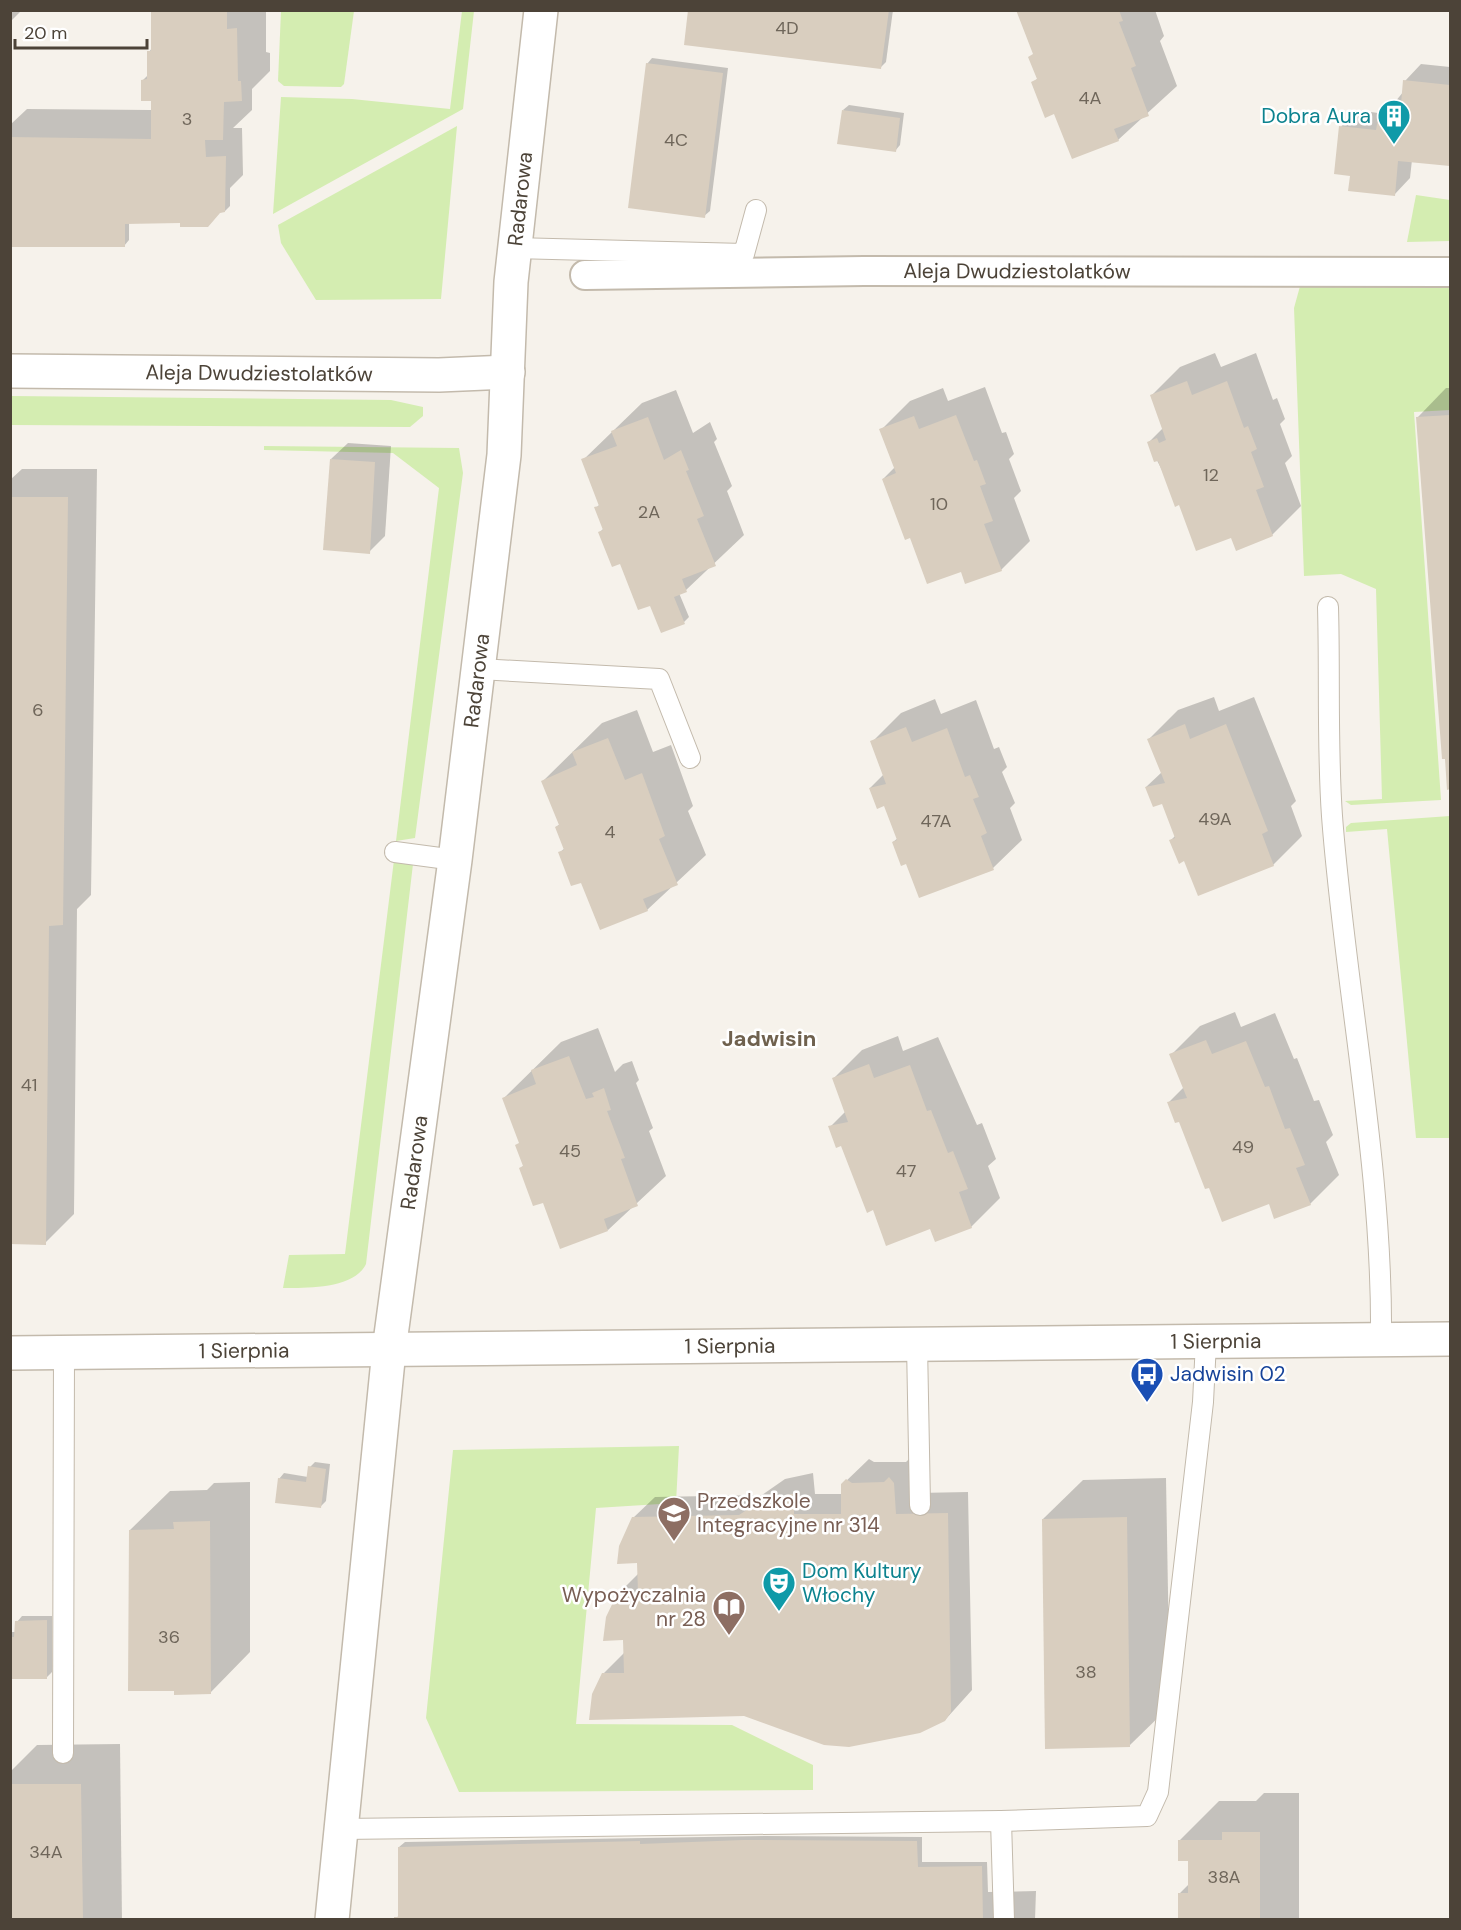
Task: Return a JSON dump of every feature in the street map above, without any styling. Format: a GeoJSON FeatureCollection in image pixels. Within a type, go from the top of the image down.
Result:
{"type":"FeatureCollection","features":[{"type":"Feature","properties":{"kind":"street","name":"Radarowa"},"geometry":{"type":"LineString","coordinates":[[332,1920],[389,1350],[456,860],[506,444],[509,304],[542,10]]}},
{"type":"Feature","properties":{"kind":"street","name":"Aleja Dwudziestolatków"},"geometry":{"type":"LineString","coordinates":[[585,276],[864,271],[1450,272]]}},
{"type":"Feature","properties":{"kind":"street","name":"Aleja Dwudziestolatków"},"geometry":{"type":"LineString","coordinates":[[10,371],[439,375],[508,372]]}},
{"type":"Feature","properties":{"kind":"street","name":"1 Sierpnia"},"geometry":{"type":"LineString","coordinates":[[10,1353],[1450,1339]]}},
{"type":"Feature","properties":{"kind":"lane"},"geometry":{"type":"LineString","coordinates":[[514,248],[744,254],[756,210]]}},
{"type":"Feature","properties":{"kind":"lane"},"geometry":{"type":"LineString","coordinates":[[1328,607],[1332,814],[1376,1208],[1382,1280],[1381,1340]]}},
{"type":"Feature","properties":{"kind":"lane"},"geometry":{"type":"LineString","coordinates":[[479,669],[659,679],[690,758]]}},
{"type":"Feature","properties":{"kind":"lane"},"geometry":{"type":"LineString","coordinates":[[395,852],[456,860]]}},
{"type":"Feature","properties":{"kind":"lane"},"geometry":{"type":"LineString","coordinates":[[341,1829],[1001,1821],[1148,1816],[1158,1792],[1203,1402],[1206,1342]]}},
{"type":"Feature","properties":{"kind":"lane"},"geometry":{"type":"LineString","coordinates":[[917,1344],[920,1505]]}},
{"type":"Feature","properties":{"kind":"lane"},"geometry":{"type":"LineString","coordinates":[[63,1753],[64,1352]]}},
{"type":"Feature","properties":{"kind":"lane"},"geometry":{"type":"LineString","coordinates":[[1001,1821],[1004,1920]]}},
{"type":"Feature","properties":{"kind":"green space"},"geometry":{"type":"Polygon","coordinates":[[[281,11],[354,11],[344,84],[341,87],[284,86],[278,81],[281,11]]]}},
{"type":"Feature","properties":{"kind":"green space"},"geometry":{"type":"Polygon","coordinates":[[[462,11],[474,11],[463,109],[273,214],[281,97],[352,99],[450,109],[462,11]]]}},
{"type":"Feature","properties":{"kind":"green space"},"geometry":{"type":"Polygon","coordinates":[[[457,126],[441,299],[316,300],[281,243],[278,225],[457,126]]]}},
{"type":"Feature","properties":{"kind":"green space"},"geometry":{"type":"Polygon","coordinates":[[[1416,195],[1450,200],[1450,241],[1407,242],[1416,195]]]}},
{"type":"Feature","properties":{"kind":"green space"},"geometry":{"type":"Polygon","coordinates":[[[1450,278],[1450,410],[1414,412],[1441,800],[1351,805],[1345,801],[1382,799],[1376,589],[1341,574],[1304,576],[1294,308],[1302,279],[1450,278]]]}},
{"type":"Feature","properties":{"kind":"green space"},"geometry":{"type":"Polygon","coordinates":[[[11,396],[391,400],[423,407],[423,416],[410,427],[11,425],[11,396]]]}},
{"type":"Feature","properties":{"kind":"green space"},"geometry":{"type":"Polygon","coordinates":[[[264,446],[459,448],[463,473],[415,838],[396,841],[439,488],[393,453],[264,450],[264,446]]]}},
{"type":"Feature","properties":{"kind":"green space"},"geometry":{"type":"Polygon","coordinates":[[[1450,816],[1450,1138],[1416,1138],[1387,829],[1346,832],[1346,827],[1351,823],[1450,816]]]}},
{"type":"Feature","properties":{"kind":"green space"},"geometry":{"type":"Polygon","coordinates":[[[394,860],[413,864],[366,1264],[360,1272],[341,1283],[317,1287],[283,1288],[289,1255],[345,1254],[394,860]]]}},
{"type":"Feature","properties":{"kind":"green space"},"geometry":{"type":"Polygon","coordinates":[[[679,1446],[676,1503],[596,1508],[576,1724],[732,1725],[813,1765],[813,1790],[459,1792],[426,1718],[453,1450],[679,1446]]]}},
{"type":"Feature","properties":{"kind":"building"},"geometry":{"type":"Polygon","coordinates":[[[151,10],[227,10],[227,29],[237,28],[238,81],[241,81],[242,101],[224,102],[223,140],[205,140],[206,157],[226,156],[225,212],[220,213],[208,227],[180,227],[180,223],[125,224],[125,247],[10,247],[10,137],[151,139],[151,101],[141,101],[141,80],[147,79],[147,51],[151,51],[151,10]]]}},
{"type":"Feature","properties":{"kind":"building"},"geometry":{"type":"Polygon","coordinates":[[[688,10],[889,10],[881,69],[684,45],[688,10]]]}},
{"type":"Feature","properties":{"kind":"building"},"geometry":{"type":"Polygon","coordinates":[[[1016,10],[1119,10],[1123,21],[1119,22],[1136,66],[1131,68],[1149,116],[1114,129],[1119,141],[1072,159],[1054,114],[1045,118],[1031,82],[1037,79],[1028,57],[1033,54],[1016,10]]]}},
{"type":"Feature","properties":{"kind":"building"},"geometry":{"type":"Polygon","coordinates":[[[646,63],[723,73],[705,218],[628,208],[646,63]]]}},
{"type":"Feature","properties":{"kind":"building","name":"Dobra Aura"},"geometry":{"type":"Polygon","coordinates":[[[1403,80],[1450,85],[1450,166],[1398,161],[1395,196],[1348,191],[1350,176],[1334,174],[1339,126],[1376,130],[1378,119],[1389,120],[1390,102],[1401,104],[1403,80]]]}},
{"type":"Feature","properties":{"kind":"building"},"geometry":{"type":"Polygon","coordinates":[[[842,110],[900,118],[896,152],[837,144],[842,110]]]}},
{"type":"Feature","properties":{"kind":"building"},"geometry":{"type":"Polygon","coordinates":[[[1187,381],[1192,395],[1227,381],[1244,428],[1248,426],[1257,449],[1251,452],[1264,487],[1256,490],[1273,536],[1236,551],[1231,538],[1196,551],[1179,505],[1175,507],[1158,461],[1154,462],[1147,442],[1157,438],[1159,443],[1166,440],[1150,395],[1187,381]]]}},
{"type":"Feature","properties":{"kind":"building"},"geometry":{"type":"Polygon","coordinates":[[[956,415],[974,461],[977,460],[986,484],[980,486],[993,521],[984,524],[1002,571],[965,584],[961,572],[927,584],[910,538],[905,540],[882,479],[896,473],[879,429],[914,416],[919,429],[956,415]]]}},
{"type":"Feature","properties":{"kind":"building"},"geometry":{"type":"Polygon","coordinates":[[[1450,415],[1450,789],[1447,790],[1445,759],[1442,759],[1416,417],[1450,415]]]}},
{"type":"Feature","properties":{"kind":"building"},"geometry":{"type":"Polygon","coordinates":[[[648,417],[664,460],[681,450],[689,470],[686,471],[704,516],[697,519],[716,566],[682,579],[687,592],[674,597],[685,624],[661,633],[650,606],[638,610],[620,564],[612,567],[598,532],[603,530],[594,507],[599,506],[581,459],[617,446],[611,431],[648,417]]]}},
{"type":"Feature","properties":{"kind":"building"},"geometry":{"type":"Polygon","coordinates":[[[330,459],[375,462],[370,554],[323,550],[330,459]]]}},
{"type":"Feature","properties":{"kind":"building"},"geometry":{"type":"Polygon","coordinates":[[[10,497],[68,497],[63,925],[49,926],[46,1245],[10,1244],[10,497]]]}},
{"type":"Feature","properties":{"kind":"building"},"geometry":{"type":"Polygon","coordinates":[[[1185,724],[1190,739],[1226,724],[1268,831],[1262,834],[1274,866],[1198,896],[1184,861],[1179,864],[1169,840],[1175,838],[1162,804],[1153,807],[1145,787],[1165,783],[1147,739],[1185,724]]]}},
{"type":"Feature","properties":{"kind":"building"},"geometry":{"type":"Polygon","coordinates":[[[906,727],[912,742],[947,728],[965,777],[970,775],[979,797],[973,799],[987,833],[981,836],[994,870],[919,898],[906,864],[901,866],[892,842],[897,840],[884,806],[877,809],[869,788],[886,784],[870,741],[906,727]]]}},
{"type":"Feature","properties":{"kind":"building"},"geometry":{"type":"Polygon","coordinates":[[[608,738],[625,780],[642,773],[665,836],[659,839],[678,885],[643,899],[648,911],[600,930],[581,883],[571,886],[558,852],[564,850],[555,827],[559,825],[541,781],[577,765],[572,752],[608,738]]]}},
{"type":"Feature","properties":{"kind":"building"},"geometry":{"type":"Polygon","coordinates":[[[1206,1040],[1212,1054],[1246,1041],[1265,1087],[1269,1086],[1285,1129],[1290,1128],[1305,1165],[1296,1168],[1311,1205],[1274,1219],[1269,1204],[1222,1222],[1209,1188],[1205,1189],[1179,1122],[1175,1123],[1167,1102],[1187,1098],[1169,1054],[1206,1040]]]}},
{"type":"Feature","properties":{"kind":"building"},"geometry":{"type":"Polygon","coordinates":[[[569,1056],[586,1099],[594,1097],[592,1093],[604,1088],[611,1110],[607,1111],[625,1158],[621,1159],[638,1206],[604,1219],[608,1231],[560,1249],[543,1203],[533,1206],[519,1168],[523,1166],[515,1145],[519,1143],[502,1098],[536,1084],[531,1070],[569,1056]]]}},
{"type":"Feature","properties":{"kind":"building"},"geometry":{"type":"Polygon","coordinates":[[[869,1064],[874,1078],[910,1065],[927,1111],[931,1110],[948,1153],[953,1151],[968,1189],[959,1192],[972,1228],[935,1242],[930,1229],[886,1246],[873,1210],[867,1213],[841,1146],[836,1148],[828,1126],[848,1122],[832,1078],[869,1064]]]}},
{"type":"Feature","properties":{"kind":"building"},"geometry":{"type":"Polygon","coordinates":[[[308,1466],[326,1469],[321,1508],[275,1503],[278,1478],[306,1482],[308,1466]]]}},
{"type":"Feature","properties":{"kind":"building","name":"Dom Kultury Włochy"},"geometry":{"type":"Polygon","coordinates":[[[889,1477],[894,1483],[896,1514],[948,1513],[951,1712],[945,1721],[920,1733],[849,1747],[824,1745],[744,1716],[589,1720],[592,1694],[602,1673],[624,1673],[623,1640],[603,1641],[606,1617],[617,1594],[638,1593],[637,1563],[617,1564],[619,1546],[632,1517],[739,1515],[762,1500],[791,1494],[794,1494],[794,1514],[841,1514],[841,1484],[846,1479],[852,1483],[884,1482],[889,1477]]]}},
{"type":"Feature","properties":{"kind":"building"},"geometry":{"type":"Polygon","coordinates":[[[1127,1517],[1130,1747],[1045,1749],[1042,1519],[1127,1517]]]}},
{"type":"Feature","properties":{"kind":"building"},"geometry":{"type":"Polygon","coordinates":[[[210,1521],[211,1694],[174,1695],[174,1691],[128,1691],[129,1530],[174,1529],[173,1522],[210,1521]]]}},
{"type":"Feature","properties":{"kind":"building"},"geometry":{"type":"Polygon","coordinates":[[[47,1620],[47,1679],[10,1679],[10,1637],[14,1637],[15,1621],[47,1620]]]}},
{"type":"Feature","properties":{"kind":"building"},"geometry":{"type":"Polygon","coordinates":[[[10,1784],[81,1784],[83,1920],[10,1920],[10,1784]]]}},
{"type":"Feature","properties":{"kind":"building"},"geometry":{"type":"Polygon","coordinates":[[[1222,1832],[1260,1832],[1260,1920],[1178,1920],[1178,1893],[1188,1893],[1188,1861],[1178,1861],[1178,1840],[1222,1840],[1222,1832]]]}},
{"type":"Feature","properties":{"kind":"building"},"geometry":{"type":"Polygon","coordinates":[[[743,1840],[917,1841],[918,1867],[982,1866],[983,1920],[394,1920],[394,1917],[398,1917],[398,1847],[640,1841],[640,1844],[743,1840]]]}},
{"type":"Feature","properties":{"kind":"place","name":"Dobra Aura"},"geometry":{"type":"Point","coordinates":[1394,145]}},
{"type":"Feature","properties":{"kind":"place","name":"Jadwisin 02"},"geometry":{"type":"Point","coordinates":[1147,1403]}},
{"type":"Feature","properties":{"kind":"place","name":"Przedszkole Integracyjne nr 314"},"geometry":{"type":"Point","coordinates":[674,1542]}},
{"type":"Feature","properties":{"kind":"place","name":"Dom Kultury Włochy"},"geometry":{"type":"Point","coordinates":[779,1612]}},
{"type":"Feature","properties":{"kind":"place","name":"Wypożyczalnia nr 28"},"geometry":{"type":"Point","coordinates":[729,1636]}},
{"type":"Feature","properties":{"kind":"district","name":"Jadwisin"},"geometry":{"type":"Point","coordinates":[769,1038]}}]}
